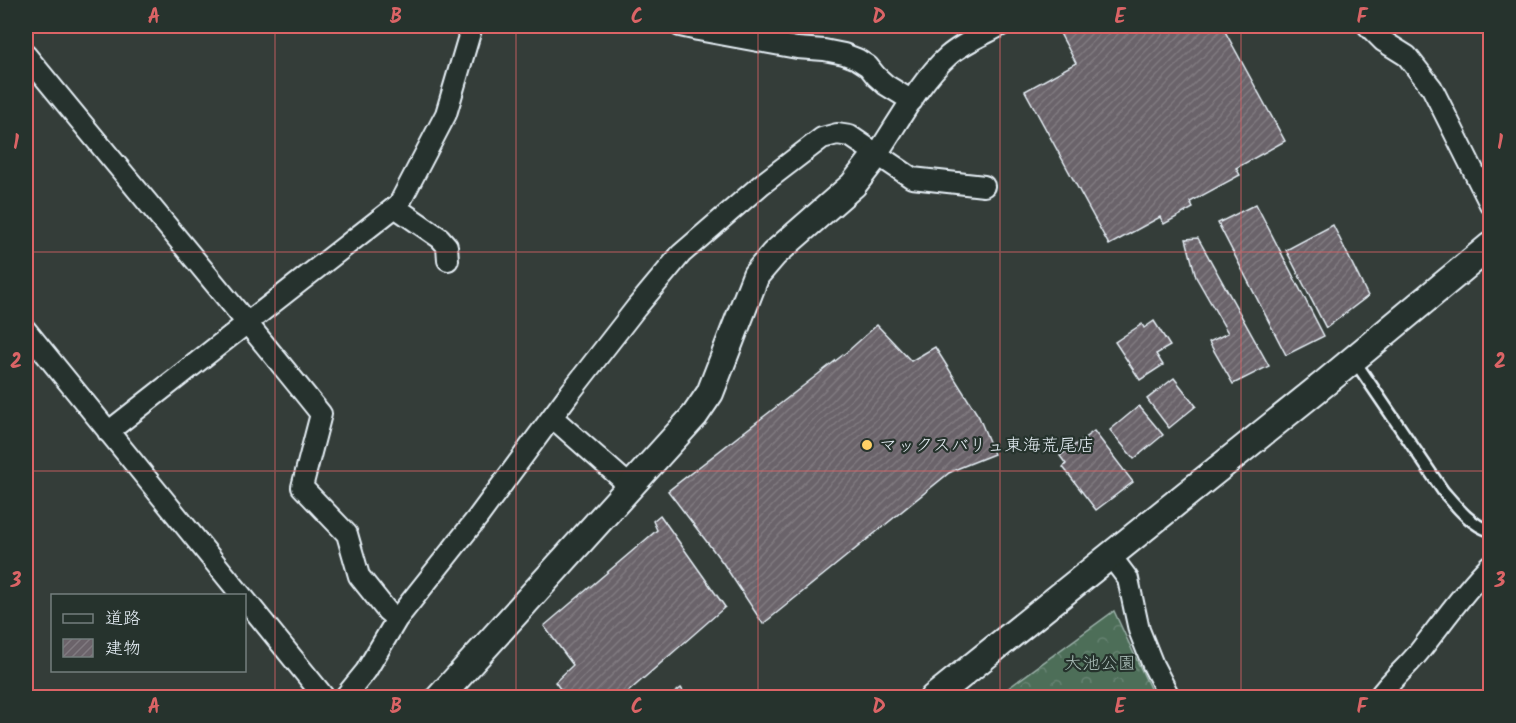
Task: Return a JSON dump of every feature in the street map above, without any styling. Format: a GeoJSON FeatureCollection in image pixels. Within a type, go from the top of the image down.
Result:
{"type":"FeatureCollection","features":[{"type":"Feature","properties":{"kind":"street"},"geometry":{"type":"LineString","coordinates":[[108,432],[399,204],[446,114],[472,26]]}},
{"type":"Feature","properties":{"kind":"street"},"geometry":{"type":"LineString","coordinates":[[682,26],[797,48],[844,54],[868,66],[886,85],[912,101]]}},
{"type":"Feature","properties":{"kind":"street"},"geometry":{"type":"LineString","coordinates":[[440,698],[695,415],[710,393],[756,275],[774,254],[853,186],[934,70],[962,46],[1000,26]]}},
{"type":"Feature","properties":{"kind":"street"},"geometry":{"type":"LineString","coordinates":[[1368,26],[1383,41],[1407,56],[1432,88],[1491,204]]}},
{"type":"Feature","properties":{"kind":"street"},"geometry":{"type":"LineString","coordinates":[[26,55],[248,322],[321,414],[302,487],[347,534],[359,576],[387,611],[397,619]]}},
{"type":"Feature","properties":{"kind":"street"},"geometry":{"type":"LineString","coordinates":[[344,698],[366,671],[397,619],[478,517],[636,308],[681,254],[762,184],[822,138],[837,134],[850,136],[912,178],[984,186]]}},
{"type":"Feature","properties":{"kind":"street"},"geometry":{"type":"LineString","coordinates":[[395,207],[440,238],[447,246],[448,260]]}},
{"type":"Feature","properties":{"kind":"street"},"geometry":{"type":"LineString","coordinates":[[933,698],[1491,246]]}},
{"type":"Feature","properties":{"kind":"street"},"geometry":{"type":"LineString","coordinates":[[26,330],[241,594]]}},
{"type":"Feature","properties":{"kind":"street"},"geometry":{"type":"LineString","coordinates":[[552,417],[631,487]]}},
{"type":"Feature","properties":{"kind":"street"},"geometry":{"type":"LineString","coordinates":[[1110,555],[1128,579],[1139,630],[1170,698]]}},
{"type":"Feature","properties":{"kind":"street"},"geometry":{"type":"LineString","coordinates":[[1377,698],[1417,655],[1476,579],[1491,565]]}},
{"type":"Feature","properties":{"kind":"street"},"geometry":{"type":"LineString","coordinates":[[246,601],[325,698]]}},
{"type":"Feature","properties":{"kind":"lane"},"geometry":{"type":"LineString","coordinates":[[1353,360],[1450,500],[1471,521],[1491,531]]}},
{"type":"Feature","properties":{"kind":"green space","name":"大池公園"},"geometry":{"type":"Polygon","coordinates":[[[1114,611],[1154,697],[996,697],[1114,611]]]}},
{"type":"Feature","properties":{"kind":"building"},"geometry":{"type":"Polygon","coordinates":[[[1056,26],[1222,26],[1285,141],[1236,168],[1240,175],[1190,202],[1193,208],[1164,224],[1160,217],[1109,245],[1025,91],[1076,63],[1056,26]]]}},
{"type":"Feature","properties":{"kind":"building"},"geometry":{"type":"Polygon","coordinates":[[[1256,204],[1324,336],[1286,355],[1218,223],[1256,204]]]}},
{"type":"Feature","properties":{"kind":"building"},"geometry":{"type":"Polygon","coordinates":[[[1333,225],[1368,296],[1326,328],[1286,250],[1333,225]]]}},
{"type":"Feature","properties":{"kind":"building"},"geometry":{"type":"Polygon","coordinates":[[[1198,238],[1269,366],[1233,384],[1209,342],[1228,333],[1196,277],[1186,239],[1198,238]]]}},
{"type":"Feature","properties":{"kind":"building"},"geometry":{"type":"Polygon","coordinates":[[[1154,321],[1170,346],[1156,354],[1163,365],[1140,380],[1115,342],[1142,324],[1144,328],[1154,321]]]}},
{"type":"Feature","properties":{"kind":"building"},"geometry":{"type":"Polygon","coordinates":[[[877,325],[911,361],[935,347],[979,417],[994,454],[949,473],[763,624],[723,563],[668,491],[848,351],[877,325]]]}},
{"type":"Feature","properties":{"kind":"building"},"geometry":{"type":"Polygon","coordinates":[[[1174,378],[1196,406],[1169,428],[1147,399],[1174,378]]]}},
{"type":"Feature","properties":{"kind":"building"},"geometry":{"type":"Polygon","coordinates":[[[1139,406],[1163,435],[1134,459],[1110,430],[1139,406]]]}},
{"type":"Feature","properties":{"kind":"building"},"geometry":{"type":"Polygon","coordinates":[[[1094,431],[1133,482],[1096,510],[1063,467],[1066,464],[1060,456],[1094,431]]]}},
{"type":"Feature","properties":{"kind":"building"},"geometry":{"type":"Polygon","coordinates":[[[660,515],[725,607],[621,698],[567,698],[555,682],[573,665],[544,626],[657,530],[653,521],[660,515]]]}},
{"type":"Feature","properties":{"kind":"building"},"geometry":{"type":"Polygon","coordinates":[[[681,688],[688,698],[668,698],[681,688]]]}},
{"type":"Feature","properties":{"kind":"place","name":"マックスバリュ東海荒尾店"},"geometry":{"type":"Point","coordinates":[867,445]}}]}
